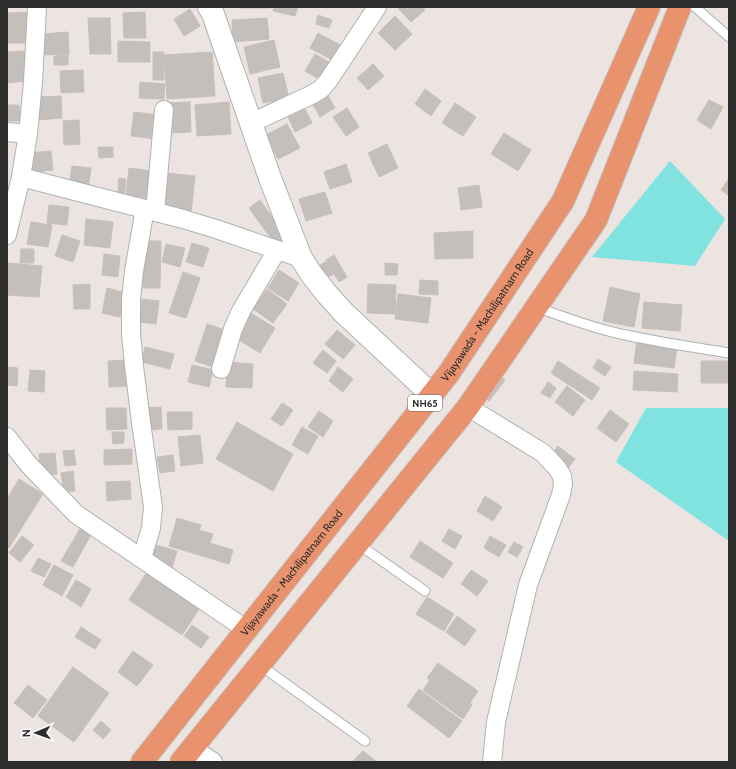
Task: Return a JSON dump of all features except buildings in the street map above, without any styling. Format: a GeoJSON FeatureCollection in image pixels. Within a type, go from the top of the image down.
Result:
{"type":"FeatureCollection","features":[{"type":"Feature","properties":{"kind":"highway","name":"Vijayawada - Machilipatnam Road"},"geometry":{"type":"LineString","coordinates":[[142,762],[449,373],[563,201],[649,7]]}},
{"type":"Feature","properties":{"kind":"highway"},"geometry":{"type":"LineString","coordinates":[[187,755],[468,407],[596,220],[680,7]]}},
{"type":"Feature","properties":{"kind":"street"},"geometry":{"type":"LineString","coordinates":[[7,235],[21,177],[28,134],[33,82],[37,7]]}},
{"type":"Feature","properties":{"kind":"street"},"geometry":{"type":"LineString","coordinates":[[209,7],[213,14],[270,178],[300,258],[316,281],[343,312],[432,395]]}},
{"type":"Feature","properties":{"kind":"street"},"geometry":{"type":"LineString","coordinates":[[251,123],[321,89],[328,81],[377,7]]}},
{"type":"Feature","properties":{"kind":"street"},"geometry":{"type":"LineString","coordinates":[[142,558],[151,528],[153,507],[134,366],[131,333],[131,305],[134,271],[150,211],[164,110]]}},
{"type":"Feature","properties":{"kind":"street"},"geometry":{"type":"LineString","coordinates":[[7,132],[28,134]]}},
{"type":"Feature","properties":{"kind":"street"},"geometry":{"type":"LineString","coordinates":[[21,177],[216,229],[300,258]]}},
{"type":"Feature","properties":{"kind":"street"},"geometry":{"type":"LineString","coordinates":[[221,369],[233,330],[241,311],[277,250]]}},
{"type":"Feature","properties":{"kind":"street"},"geometry":{"type":"LineString","coordinates":[[468,407],[542,453],[557,468],[562,476],[563,484],[561,495],[528,585],[496,722],[492,762]]}},
{"type":"Feature","properties":{"kind":"street"},"geometry":{"type":"LineString","coordinates":[[7,437],[29,465],[76,514],[247,630]]}},
{"type":"Feature","properties":{"kind":"street"},"geometry":{"type":"LineString","coordinates":[[187,755],[213,762]]}},
{"type":"Feature","properties":{"kind":"lane"},"geometry":{"type":"LineString","coordinates":[[695,7],[729,37]]}},
{"type":"Feature","properties":{"kind":"lane"},"geometry":{"type":"LineString","coordinates":[[535,307],[620,334],[669,344],[729,352]]}},
{"type":"Feature","properties":{"kind":"lane"},"geometry":{"type":"LineString","coordinates":[[358,543],[426,591]]}},
{"type":"Feature","properties":{"kind":"lane"},"geometry":{"type":"LineString","coordinates":[[260,665],[365,741]]}},
{"type":"Feature","properties":{"kind":"water"},"geometry":{"type":"Polygon","coordinates":[[[670,161],[725,219],[695,266],[592,257],[670,161]]]}},
{"type":"Feature","properties":{"kind":"water"},"geometry":{"type":"Polygon","coordinates":[[[646,408],[729,408],[729,541],[616,462],[646,408]]]}}]}
